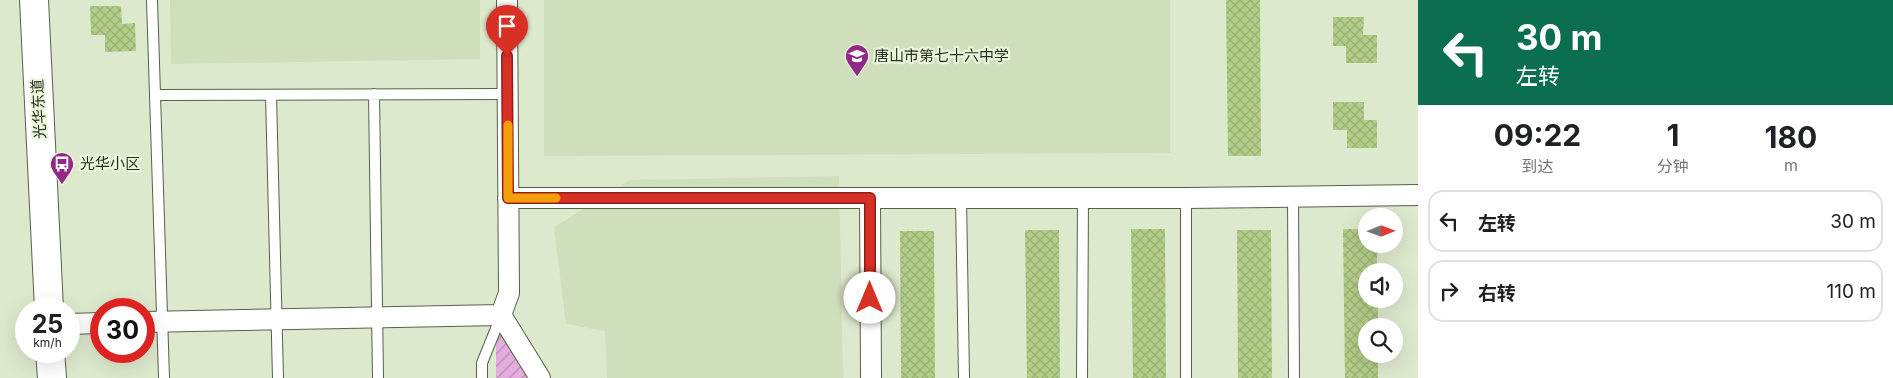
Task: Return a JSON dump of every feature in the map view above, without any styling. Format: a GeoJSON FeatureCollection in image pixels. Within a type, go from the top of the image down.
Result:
{"type":"FeatureCollection","features":[{"type":"Feature","properties":{"kind":"main road","name":"光华东道"},"geometry":{"type":"LineString","coordinates":[[34,0],[48,298]]}},
{"type":"Feature","properties":{"kind":"main road"},"geometry":{"type":"LineString","coordinates":[[51,363],[52,378]]}},
{"type":"Feature","properties":{"kind":"street"},"geometry":{"type":"LineString","coordinates":[[501,315],[509,293],[507,0]]}},
{"type":"Feature","properties":{"kind":"street"},"geometry":{"type":"LineString","coordinates":[[508,198],[1186,198],[1418,195]]}},
{"type":"Feature","properties":{"kind":"street"},"geometry":{"type":"LineString","coordinates":[[870,198],[871,378]]}},
{"type":"Feature","properties":{"kind":"street"},"geometry":{"type":"LineString","coordinates":[[155,322],[501,315]]}},
{"type":"Feature","properties":{"kind":"street"},"geometry":{"type":"LineString","coordinates":[[501,315],[540,378]]}},
{"type":"Feature","properties":{"kind":"lane"},"geometry":{"type":"LineString","coordinates":[[152,0],[154,95],[153,298]]}},
{"type":"Feature","properties":{"kind":"lane"},"geometry":{"type":"LineString","coordinates":[[271,94],[278,378]]}},
{"type":"Feature","properties":{"kind":"lane"},"geometry":{"type":"LineString","coordinates":[[374,94],[378,378]]}},
{"type":"Feature","properties":{"kind":"lane"},"geometry":{"type":"LineString","coordinates":[[154,95],[508,94]]}},
{"type":"Feature","properties":{"kind":"lane"},"geometry":{"type":"LineString","coordinates":[[1293,196],[1294,378]]}},
{"type":"Feature","properties":{"kind":"lane"},"geometry":{"type":"LineString","coordinates":[[961,198],[964,378]]}},
{"type":"Feature","properties":{"kind":"lane"},"geometry":{"type":"LineString","coordinates":[[1082,378],[1083,198]]}},
{"type":"Feature","properties":{"kind":"lane"},"geometry":{"type":"LineString","coordinates":[[1186,198],[1186,378]]}},
{"type":"Feature","properties":{"kind":"lane"},"geometry":{"type":"LineString","coordinates":[[482,378],[482,363],[501,315]]}},
{"type":"Feature","properties":{"kind":"lane"},"geometry":{"type":"LineString","coordinates":[[155,332],[164,378]]}},
{"type":"Feature","properties":{"kind":"shaded area"},"geometry":{"type":"Polygon","coordinates":[[[170,0],[480,0],[480,59],[171,64],[170,0]]]}},
{"type":"Feature","properties":{"kind":"shaded area","name":"唐山市第七十六中学"},"geometry":{"type":"Polygon","coordinates":[[[544,0],[1170,0],[1170,153],[544,156],[544,0]]]}},
{"type":"Feature","properties":{"kind":"shaded area"},"geometry":{"type":"Polygon","coordinates":[[[839,176],[843,378],[607,378],[605,331],[566,324],[554,227],[630,180],[839,176]]]}},
{"type":"Feature","properties":{"kind":"shaded area"},"geometry":{"type":"Polygon","coordinates":[[[510,328],[542,378],[496,378],[496,330],[510,328]]]}},
{"type":"Feature","properties":{"kind":"building"},"geometry":{"type":"Polygon","coordinates":[[[1226,0],[1260,0],[1261,156],[1228,156],[1226,0]]]}},
{"type":"Feature","properties":{"kind":"building"},"geometry":{"type":"Polygon","coordinates":[[[90,6],[121,6],[122,24],[135,23],[136,51],[105,52],[105,35],[91,35],[90,6]]]}},
{"type":"Feature","properties":{"kind":"building"},"geometry":{"type":"Polygon","coordinates":[[[1333,17],[1364,17],[1363,35],[1377,35],[1377,63],[1346,63],[1346,46],[1333,46],[1333,17]]]}},
{"type":"Feature","properties":{"kind":"building"},"geometry":{"type":"Polygon","coordinates":[[[1333,102],[1364,102],[1364,120],[1377,120],[1377,148],[1347,148],[1347,130],[1333,130],[1333,102]]]}},
{"type":"Feature","properties":{"kind":"building"},"geometry":{"type":"Polygon","coordinates":[[[1131,229],[1165,229],[1166,378],[1133,378],[1131,229]]]}},
{"type":"Feature","properties":{"kind":"building"},"geometry":{"type":"Polygon","coordinates":[[[1343,229],[1358,229],[1358,253],[1377,253],[1377,263],[1358,263],[1358,308],[1378,308],[1378,318],[1358,318],[1358,363],[1378,363],[1378,378],[1345,378],[1343,229]]]}},
{"type":"Feature","properties":{"kind":"building"},"geometry":{"type":"Polygon","coordinates":[[[1025,230],[1059,230],[1060,378],[1027,378],[1025,230]]]}},
{"type":"Feature","properties":{"kind":"building"},"geometry":{"type":"Polygon","coordinates":[[[1237,230],[1271,230],[1272,378],[1238,378],[1237,230]]]}},
{"type":"Feature","properties":{"kind":"building"},"geometry":{"type":"Polygon","coordinates":[[[900,231],[934,231],[935,378],[901,378],[900,231]]]}},
{"type":"Feature","properties":{"kind":"slow traffic"},"geometry":{"type":"LineString","coordinates":[[508,125],[508,198],[556,198]]}},
{"type":"Feature","properties":{"kind":"place","name":"唐山市第七十六中学"},"geometry":{"type":"Point","coordinates":[857,77]}},
{"type":"Feature","properties":{"kind":"place","name":"光华小区"},"geometry":{"type":"Point","coordinates":[62,185]}},
{"type":"Feature","properties":{"kind":"route"},"geometry":{"type":"LineString","coordinates":[[507,56],[508,198],[870,198],[870,298]]}}]}
